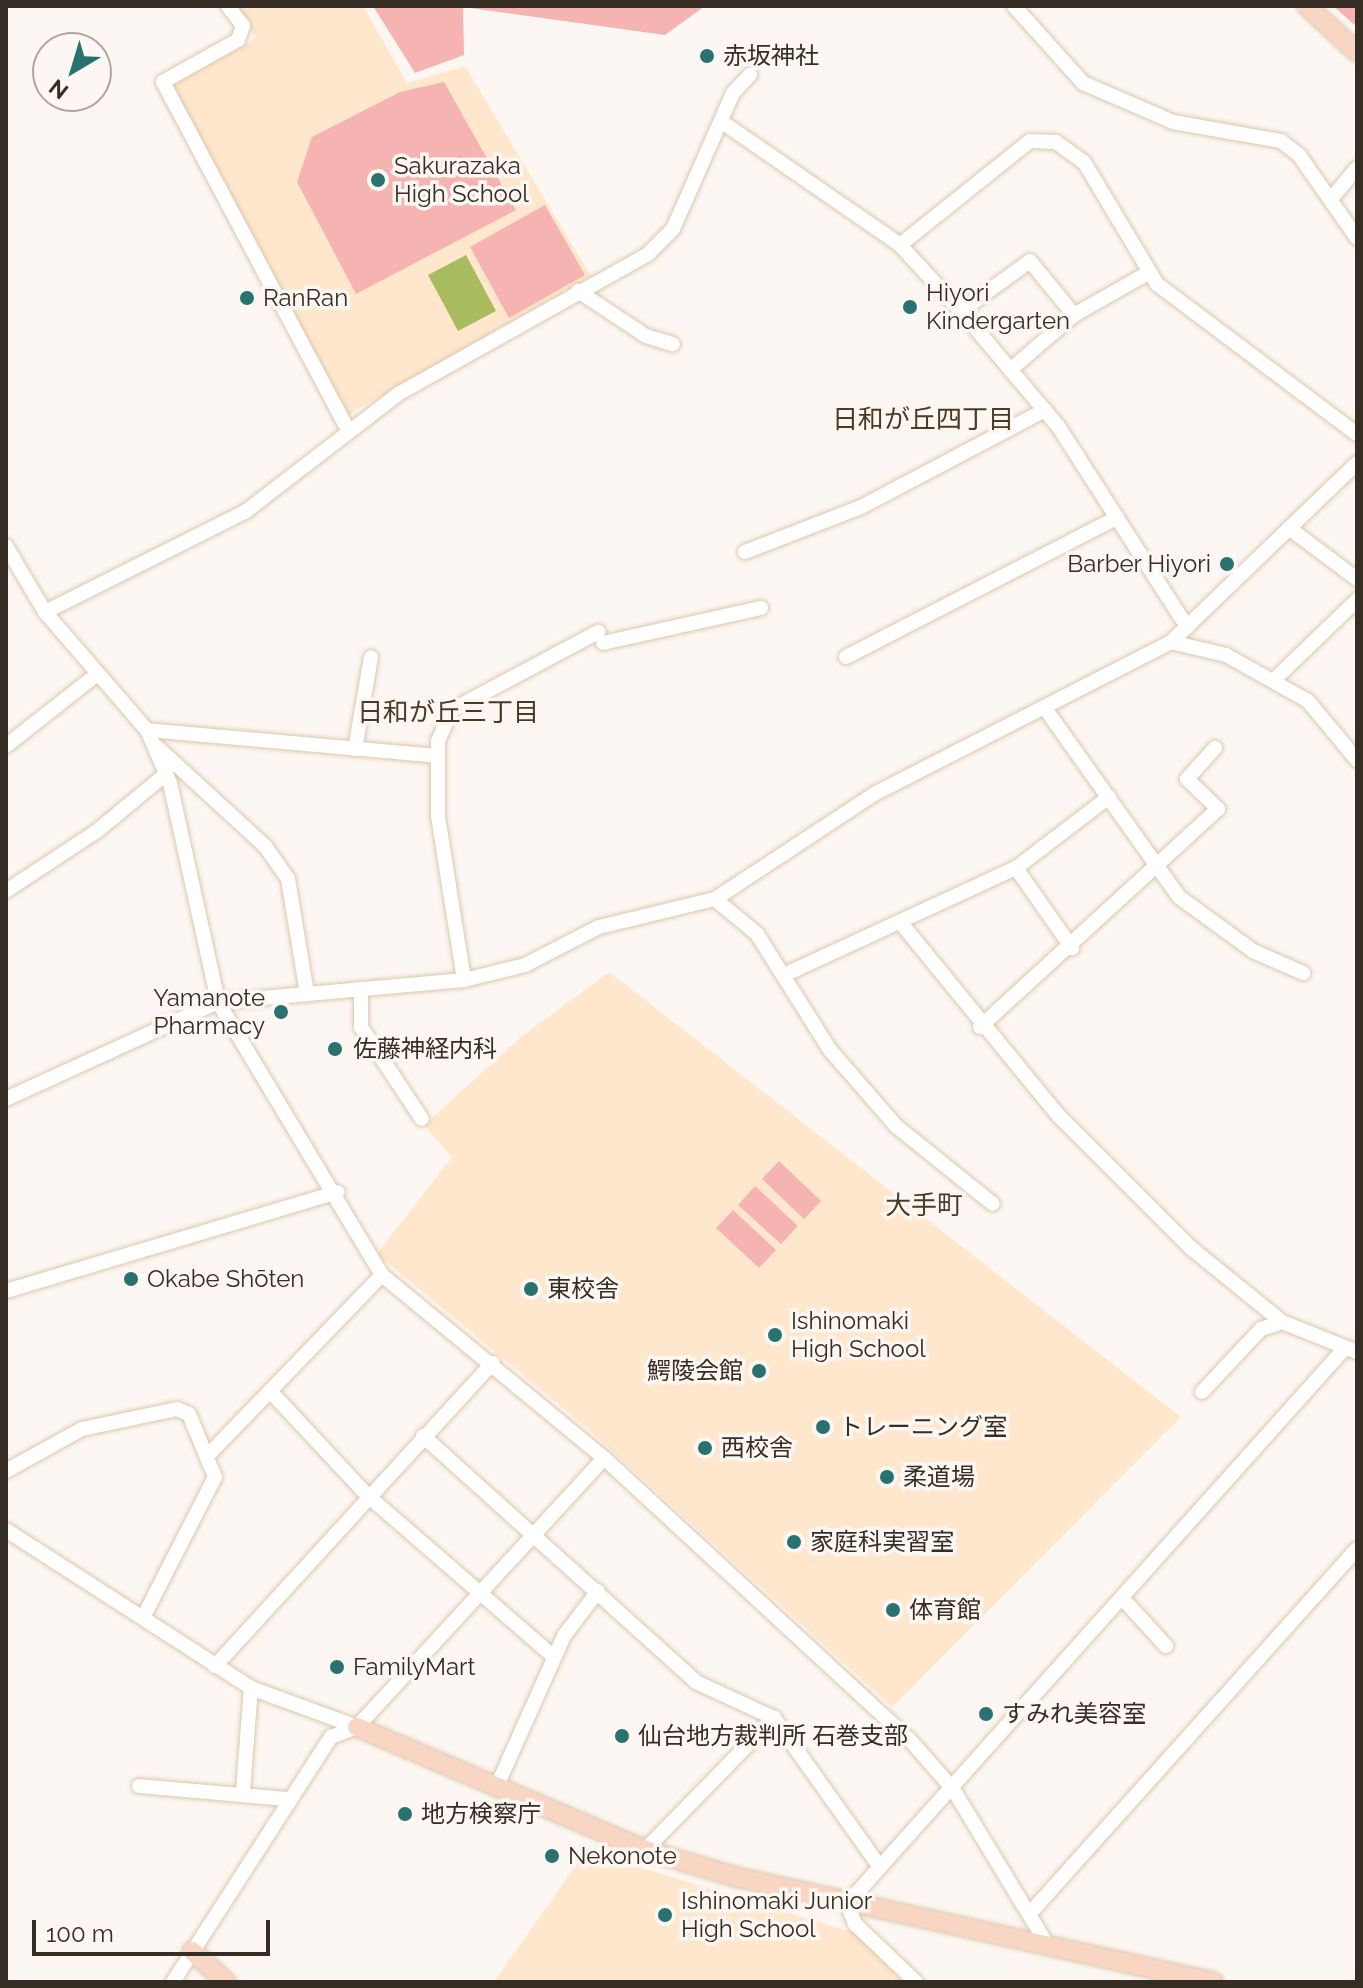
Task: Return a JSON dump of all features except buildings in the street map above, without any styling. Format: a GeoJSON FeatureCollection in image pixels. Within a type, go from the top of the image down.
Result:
{"type":"FeatureCollection","features":[{"type":"Feature","properties":{"kind":"street"},"geometry":{"type":"LineString","coordinates":[[228,6],[243,26],[238,40],[163,82],[348,430]]}},
{"type":"Feature","properties":{"kind":"street"},"geometry":{"type":"LineString","coordinates":[[1014,6],[1083,83],[1173,122],[1281,141],[1331,199],[1357,238]]}},
{"type":"Feature","properties":{"kind":"street"},"geometry":{"type":"LineString","coordinates":[[1307,6],[1357,52]]}},
{"type":"Feature","properties":{"kind":"street"},"geometry":{"type":"LineString","coordinates":[[45,612],[245,512],[348,430],[578,291],[648,254],[673,229],[722,122],[750,75]]}},
{"type":"Feature","properties":{"kind":"street"},"geometry":{"type":"LineString","coordinates":[[722,122],[900,245],[961,311],[1045,410],[1187,627]]}},
{"type":"Feature","properties":{"kind":"street"},"geometry":{"type":"LineString","coordinates":[[900,245],[1041,139],[1084,162],[1150,272],[1207,327],[1357,434]]}},
{"type":"Feature","properties":{"kind":"street"},"geometry":{"type":"LineString","coordinates":[[1331,199],[1357,168]]}},
{"type":"Feature","properties":{"kind":"street"},"geometry":{"type":"LineString","coordinates":[[961,311],[1030,261],[1074,315]]}},
{"type":"Feature","properties":{"kind":"street"},"geometry":{"type":"LineString","coordinates":[[1010,370],[1074,315],[1150,272]]}},
{"type":"Feature","properties":{"kind":"street"},"geometry":{"type":"LineString","coordinates":[[578,291],[646,336],[673,344]]}},
{"type":"Feature","properties":{"kind":"street"},"geometry":{"type":"LineString","coordinates":[[745,552],[861,507],[1045,410]]}},
{"type":"Feature","properties":{"kind":"street"},"geometry":{"type":"LineString","coordinates":[[6,1099],[218,1002],[464,980],[525,965],[599,927],[715,899],[807,832],[1171,642],[1357,463]]}},
{"type":"Feature","properties":{"kind":"street"},"geometry":{"type":"LineString","coordinates":[[846,657],[1117,518]]}},
{"type":"Feature","properties":{"kind":"street"},"geometry":{"type":"LineString","coordinates":[[1289,528],[1357,579]]}},
{"type":"Feature","properties":{"kind":"street"},"geometry":{"type":"LineString","coordinates":[[6,546],[45,612],[96,675],[150,736],[265,846],[288,879],[307,994]]}},
{"type":"Feature","properties":{"kind":"street"},"geometry":{"type":"LineString","coordinates":[[1273,681],[1357,600]]}},
{"type":"Feature","properties":{"kind":"street"},"geometry":{"type":"LineString","coordinates":[[464,980],[436,756],[452,710],[600,638],[761,608]]}},
{"type":"Feature","properties":{"kind":"street"},"geometry":{"type":"LineString","coordinates":[[1171,642],[1196,654],[1226,655],[1273,681],[1328,719],[1357,760]]}},
{"type":"Feature","properties":{"kind":"street"},"geometry":{"type":"LineString","coordinates":[[355,749],[371,657]]}},
{"type":"Feature","properties":{"kind":"street"},"geometry":{"type":"LineString","coordinates":[[6,746],[96,675]]}},
{"type":"Feature","properties":{"kind":"street"},"geometry":{"type":"LineString","coordinates":[[1044,707],[1179,897],[1253,951],[1303,973]]}},
{"type":"Feature","properties":{"kind":"street"},"geometry":{"type":"LineString","coordinates":[[150,736],[436,756]]}},
{"type":"Feature","properties":{"kind":"street"},"geometry":{"type":"LineString","coordinates":[[150,736],[166,774],[218,1002],[338,1192],[382,1275],[493,1363],[604,1458],[909,1739],[953,1789],[989,1856],[1032,1911],[1048,1946]]}},
{"type":"Feature","properties":{"kind":"street"},"geometry":{"type":"LineString","coordinates":[[980,1027],[1160,869],[1218,809],[1187,779],[1215,748]]}},
{"type":"Feature","properties":{"kind":"street"},"geometry":{"type":"LineString","coordinates":[[6,891],[85,840],[166,774]]}},
{"type":"Feature","properties":{"kind":"street"},"geometry":{"type":"LineString","coordinates":[[784,975],[1016,868],[1109,797]]}},
{"type":"Feature","properties":{"kind":"street"},"geometry":{"type":"LineString","coordinates":[[1016,868],[1072,948]]}},
{"type":"Feature","properties":{"kind":"street"},"geometry":{"type":"LineString","coordinates":[[715,899],[757,934],[830,1050],[896,1126],[993,1204]]}},
{"type":"Feature","properties":{"kind":"street"},"geometry":{"type":"LineString","coordinates":[[847,1904],[1351,1350],[1282,1322],[1191,1248],[980,1027],[900,922]]}},
{"type":"Feature","properties":{"kind":"street"},"geometry":{"type":"LineString","coordinates":[[361,989],[361,1027],[422,1119]]}},
{"type":"Feature","properties":{"kind":"street"},"geometry":{"type":"LineString","coordinates":[[6,1291],[338,1192]]}},
{"type":"Feature","properties":{"kind":"street"},"geometry":{"type":"LineString","coordinates":[[211,1452],[382,1275]]}},
{"type":"Feature","properties":{"kind":"street"},"geometry":{"type":"LineString","coordinates":[[1202,1392],[1261,1329],[1282,1322]]}},
{"type":"Feature","properties":{"kind":"street"},"geometry":{"type":"LineString","coordinates":[[215,1666],[367,1495],[493,1363]]}},
{"type":"Feature","properties":{"kind":"street"},"geometry":{"type":"LineString","coordinates":[[270,1391],[367,1495],[554,1657]]}},
{"type":"Feature","properties":{"kind":"street"},"geometry":{"type":"LineString","coordinates":[[6,1471],[82,1429],[177,1409],[189,1414],[211,1452],[212,1490],[143,1618]]}},
{"type":"Feature","properties":{"kind":"street"},"geometry":{"type":"LineString","coordinates":[[423,1436],[534,1532],[696,1682],[774,1718],[880,1867]]}},
{"type":"Feature","properties":{"kind":"street"},"geometry":{"type":"LineString","coordinates":[[173,1982],[288,1799],[331,1737],[357,1727],[604,1458]]}},
{"type":"Feature","properties":{"kind":"street"},"geometry":{"type":"LineString","coordinates":[[6,1530],[251,1688],[357,1727],[645,1850],[847,1904],[1213,1982]]}},
{"type":"Feature","properties":{"kind":"street"},"geometry":{"type":"LineString","coordinates":[[1032,1911],[1357,1549]]}},
{"type":"Feature","properties":{"kind":"street"},"geometry":{"type":"LineString","coordinates":[[496,1788],[554,1657],[598,1591]]}},
{"type":"Feature","properties":{"kind":"street"},"geometry":{"type":"LineString","coordinates":[[1123,1599],[1166,1646]]}},
{"type":"Feature","properties":{"kind":"street"},"geometry":{"type":"LineString","coordinates":[[243,1791],[251,1688]]}},
{"type":"Feature","properties":{"kind":"street"},"geometry":{"type":"LineString","coordinates":[[645,1850],[774,1718]]}},
{"type":"Feature","properties":{"kind":"street"},"geometry":{"type":"LineString","coordinates":[[139,1786],[243,1791],[288,1799]]}},
{"type":"Feature","properties":{"kind":"street"},"geometry":{"type":"LineString","coordinates":[[847,1904],[855,1924],[916,1982]]}},
{"type":"Feature","properties":{"kind":"street"},"geometry":{"type":"LineString","coordinates":[[192,1951],[226,1982]]}},
{"type":"Feature","properties":{"kind":"shaded area","name":"Sakurazaka High School"},"geometry":{"type":"Polygon","coordinates":[[[233,6],[363,6],[407,83],[465,66],[591,276],[346,416],[170,83],[256,38],[233,6]]]}},
{"type":"Feature","properties":{"kind":"shaded area"},"geometry":{"type":"Polygon","coordinates":[[[373,6],[705,6],[665,35],[463,7],[464,55],[415,73],[373,6]]]}},
{"type":"Feature","properties":{"kind":"shaded area"},"geometry":{"type":"Polygon","coordinates":[[[1333,6],[1357,6],[1357,27],[1333,6]]]}},
{"type":"Feature","properties":{"kind":"shaded area"},"geometry":{"type":"Polygon","coordinates":[[[444,82],[516,210],[356,294],[297,182],[312,137],[400,92],[444,82]]]}},
{"type":"Feature","properties":{"kind":"shaded area"},"geometry":{"type":"Polygon","coordinates":[[[545,205],[585,275],[509,318],[470,247],[545,205]]]}},
{"type":"Feature","properties":{"kind":"shaded area"},"geometry":{"type":"Polygon","coordinates":[[[466,255],[496,311],[458,331],[428,275],[466,255]]]}},
{"type":"Feature","properties":{"kind":"shaded area","name":"Ishinomaki High School"},"geometry":{"type":"Polygon","coordinates":[[[609,972],[1181,1417],[892,1707],[587,1428],[377,1254],[452,1157],[424,1125],[521,1037],[609,972]]]}},
{"type":"Feature","properties":{"kind":"shaded area"},"geometry":{"type":"Polygon","coordinates":[[[779,1161],[821,1201],[804,1219],[762,1179],[779,1161]]]}},
{"type":"Feature","properties":{"kind":"shaded area"},"geometry":{"type":"Polygon","coordinates":[[[755,1186],[798,1226],[781,1244],[738,1205],[755,1186]]]}},
{"type":"Feature","properties":{"kind":"shaded area"},"geometry":{"type":"Polygon","coordinates":[[[733,1210],[776,1250],[759,1268],[716,1228],[733,1210]]]}},
{"type":"Feature","properties":{"kind":"shaded area","name":"Ishinomaki Junior High School"},"geometry":{"type":"Polygon","coordinates":[[[586,1851],[861,1935],[902,1982],[494,1982],[586,1851]]]}},
{"type":"Feature","properties":{"kind":"place","name":"赤坂神社"},"geometry":{"type":"Point","coordinates":[707,56]}},
{"type":"Feature","properties":{"kind":"place","name":"Sakurazaka High School"},"geometry":{"type":"Point","coordinates":[378,180]}},
{"type":"Feature","properties":{"kind":"place","name":"RanRan"},"geometry":{"type":"Point","coordinates":[247,298]}},
{"type":"Feature","properties":{"kind":"place","name":"Hiyori Kindergarten"},"geometry":{"type":"Point","coordinates":[910,307]}},
{"type":"Feature","properties":{"kind":"place","name":"Barber Hiyori"},"geometry":{"type":"Point","coordinates":[1227,564]}},
{"type":"Feature","properties":{"kind":"place","name":"Yamanote Pharmacy"},"geometry":{"type":"Point","coordinates":[281,1012]}},
{"type":"Feature","properties":{"kind":"place","name":"佐藤神経内科"},"geometry":{"type":"Point","coordinates":[335,1049]}},
{"type":"Feature","properties":{"kind":"place","name":"Okabe Shōten"},"geometry":{"type":"Point","coordinates":[131,1279]}},
{"type":"Feature","properties":{"kind":"place","name":"東校舎"},"geometry":{"type":"Point","coordinates":[531,1289]}},
{"type":"Feature","properties":{"kind":"place","name":"Ishinomaki High School"},"geometry":{"type":"Point","coordinates":[775,1335]}},
{"type":"Feature","properties":{"kind":"place","name":"鰐陵会館"},"geometry":{"type":"Point","coordinates":[759,1371]}},
{"type":"Feature","properties":{"kind":"place","name":"トレーニング室"},"geometry":{"type":"Point","coordinates":[823,1427]}},
{"type":"Feature","properties":{"kind":"place","name":"西校舎"},"geometry":{"type":"Point","coordinates":[705,1448]}},
{"type":"Feature","properties":{"kind":"place","name":"柔道場"},"geometry":{"type":"Point","coordinates":[887,1477]}},
{"type":"Feature","properties":{"kind":"place","name":"家庭科実習室"},"geometry":{"type":"Point","coordinates":[794,1542]}},
{"type":"Feature","properties":{"kind":"place","name":"体育館"},"geometry":{"type":"Point","coordinates":[893,1610]}},
{"type":"Feature","properties":{"kind":"place","name":"FamilyMart"},"geometry":{"type":"Point","coordinates":[337,1667]}},
{"type":"Feature","properties":{"kind":"place","name":"すみれ美容室"},"geometry":{"type":"Point","coordinates":[986,1714]}},
{"type":"Feature","properties":{"kind":"place","name":"仙台地方裁判所 石巻支部"},"geometry":{"type":"Point","coordinates":[622,1736]}},
{"type":"Feature","properties":{"kind":"place","name":"地方検察庁"},"geometry":{"type":"Point","coordinates":[405,1814]}},
{"type":"Feature","properties":{"kind":"place","name":"Nekonote"},"geometry":{"type":"Point","coordinates":[552,1856]}},
{"type":"Feature","properties":{"kind":"place","name":"Ishinomaki Junior High School"},"geometry":{"type":"Point","coordinates":[665,1915]}},
{"type":"Feature","properties":{"kind":"district","name":"日和が丘四丁目"},"geometry":{"type":"Point","coordinates":[923,420]}},
{"type":"Feature","properties":{"kind":"district","name":"日和が丘三丁目"},"geometry":{"type":"Point","coordinates":[448,713]}},
{"type":"Feature","properties":{"kind":"district","name":"大手町"},"geometry":{"type":"Point","coordinates":[924,1206]}}]}
